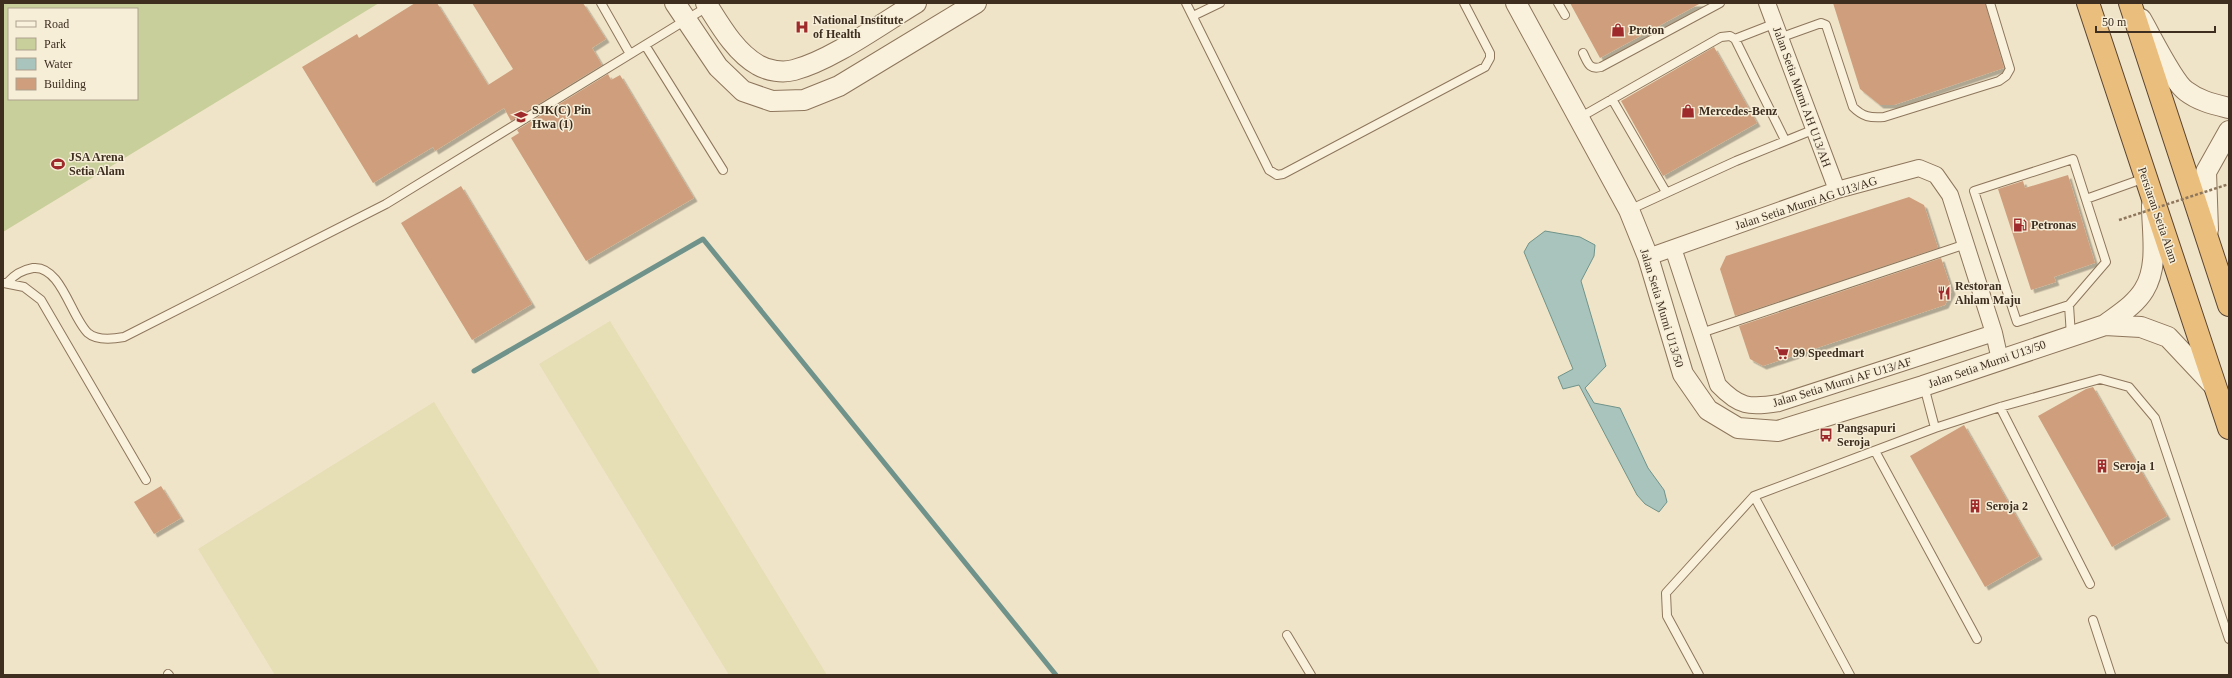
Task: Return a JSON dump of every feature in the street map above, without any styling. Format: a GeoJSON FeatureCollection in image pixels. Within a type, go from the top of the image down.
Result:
{"type":"FeatureCollection","features":[{"type":"Feature","properties":{"kind":"highway"},"geometry":{"type":"LineString","coordinates":[[2079,3],[2145,184]]}},
{"type":"Feature","properties":{"kind":"highway","name":"Persiaran Setia Alam"},"geometry":{"type":"LineString","coordinates":[[2088,3],[2145,184],[2229,428]]}},
{"type":"Feature","properties":{"kind":"highway"},"geometry":{"type":"LineString","coordinates":[[2131,3],[2229,305]]}},
{"type":"Feature","properties":{"kind":"highway"},"geometry":{"type":"LineString","coordinates":[[2216,387],[2213,394],[2229,443]]}},
{"type":"Feature","properties":{"kind":"street"},"geometry":{"type":"LineString","coordinates":[[707,5],[739,51],[759,66],[776,71],[792,70],[821,60],[916,3]]}},
{"type":"Feature","properties":{"kind":"street"},"geometry":{"type":"LineString","coordinates":[[680,11],[718,67],[743,91],[772,101],[804,100],[839,86],[976,3]]}},
{"type":"Feature","properties":{"kind":"street","name":"Jalan Setia Murni U13/50"},"geometry":{"type":"LineString","coordinates":[[1516,3],[1629,210],[1648,257],[1683,374],[1708,410],[1738,428],[1778,431],[1923,386],[2105,324]]}},
{"type":"Feature","properties":{"kind":"street","name":"Jalan Setia Murni AH U13/AH"},"geometry":{"type":"LineString","coordinates":[[1767,3],[1779,30],[1837,190]]}},
{"type":"Feature","properties":{"kind":"street"},"geometry":{"type":"LineString","coordinates":[[2131,3],[2163,59],[2184,90],[2207,103],[2229,108]]}},
{"type":"Feature","properties":{"kind":"street"},"geometry":{"type":"LineString","coordinates":[[2208,240],[2206,172],[2229,131]]}},
{"type":"Feature","properties":{"kind":"street","name":"Jalan Setia Murni AG U13/AG"},"geometry":{"type":"LineString","coordinates":[[1648,257],[1837,190],[1919,168],[1936,175],[1950,195],[1994,333],[2000,360]]}},
{"type":"Feature","properties":{"kind":"street"},"geometry":{"type":"LineString","coordinates":[[2105,324],[2128,308],[2144,290],[2153,262],[2145,184]]}},
{"type":"Feature","properties":{"kind":"street","name":"Jalan Setia Murni AF U13/AF"},"geometry":{"type":"LineString","coordinates":[[1673,248],[1718,385],[1732,400],[1755,407],[1779,403],[1994,333]]}},
{"type":"Feature","properties":{"kind":"street"},"geometry":{"type":"LineString","coordinates":[[2105,324],[2141,327],[2168,337],[2216,387]]}},
{"type":"Feature","properties":{"kind":"lane"},"geometry":{"type":"LineString","coordinates":[[600,3],[630,54]]}},
{"type":"Feature","properties":{"kind":"lane"},"geometry":{"type":"LineString","coordinates":[[1186,3],[1269,170],[1277,175],[1283,174],[1485,67],[1490,58],[1490,53],[1464,3]]}},
{"type":"Feature","properties":{"kind":"lane"},"geometry":{"type":"LineString","coordinates":[[1193,16],[1220,3]]}},
{"type":"Feature","properties":{"kind":"lane"},"geometry":{"type":"LineString","coordinates":[[1558,3],[1565,15]]}},
{"type":"Feature","properties":{"kind":"lane"},"geometry":{"type":"LineString","coordinates":[[1583,53],[1590,67],[1594,69],[1601,68],[1720,3]]}},
{"type":"Feature","properties":{"kind":"lane"},"geometry":{"type":"LineString","coordinates":[[1735,39],[1821,23],[1826,25],[1853,107],[1861,115],[1871,118],[1884,117],[1999,81],[2006,76],[2010,69],[1990,3]]}},
{"type":"Feature","properties":{"kind":"lane"},"geometry":{"type":"LineString","coordinates":[[5,283],[15,274],[26,269],[39,268],[50,272],[60,285],[76,318],[89,334],[108,340],[124,337],[386,204],[645,45],[680,11],[707,5]]}},
{"type":"Feature","properties":{"kind":"lane"},"geometry":{"type":"LineString","coordinates":[[1579,118],[1721,37],[1730,36],[1735,39],[1786,140]]}},
{"type":"Feature","properties":{"kind":"lane"},"geometry":{"type":"LineString","coordinates":[[645,45],[723,170]]}},
{"type":"Feature","properties":{"kind":"lane"},"geometry":{"type":"LineString","coordinates":[[1612,99],[1666,192]]}},
{"type":"Feature","properties":{"kind":"lane"},"geometry":{"type":"LineString","coordinates":[[1629,210],[1666,192],[1814,129]]}},
{"type":"Feature","properties":{"kind":"lane"},"geometry":{"type":"LineString","coordinates":[[2073,159],[2106,262],[2069,305],[2016,322],[1974,191],[2073,159]]}},
{"type":"Feature","properties":{"kind":"lane"},"geometry":{"type":"LineString","coordinates":[[2086,199],[2145,184]]}},
{"type":"Feature","properties":{"kind":"lane"},"geometry":{"type":"LineString","coordinates":[[1701,333],[1966,244]]}},
{"type":"Feature","properties":{"kind":"lane"},"geometry":{"type":"LineString","coordinates":[[5,283],[24,287],[41,300],[146,480]]}},
{"type":"Feature","properties":{"kind":"lane"},"geometry":{"type":"LineString","coordinates":[[2069,305],[2070,336]]}},
{"type":"Feature","properties":{"kind":"lane"},"geometry":{"type":"LineString","coordinates":[[1699,675],[1667,616],[1666,593],[1754,496],[1935,428],[2000,407],[2100,379],[2129,386],[2155,418],[2229,640]]}},
{"type":"Feature","properties":{"kind":"lane"},"geometry":{"type":"LineString","coordinates":[[1923,386],[1935,428]]}},
{"type":"Feature","properties":{"kind":"lane"},"geometry":{"type":"LineString","coordinates":[[2000,407],[2090,584]]}},
{"type":"Feature","properties":{"kind":"lane"},"geometry":{"type":"LineString","coordinates":[[1874,451],[1977,639]]}},
{"type":"Feature","properties":{"kind":"lane"},"geometry":{"type":"LineString","coordinates":[[1754,496],[1850,675]]}},
{"type":"Feature","properties":{"kind":"lane"},"geometry":{"type":"LineString","coordinates":[[2093,620],[2111,675]]}},
{"type":"Feature","properties":{"kind":"lane"},"geometry":{"type":"LineString","coordinates":[[1287,635],[1311,675]]}},
{"type":"Feature","properties":{"kind":"path"},"geometry":{"type":"LineString","coordinates":[[2119,220],[2229,184]]}},
{"type":"Feature","properties":{"kind":"shaded area"},"geometry":{"type":"Polygon","coordinates":[[[610,321],[827,675],[729,675],[539,364],[610,321]]]}},
{"type":"Feature","properties":{"kind":"shaded area"},"geometry":{"type":"Polygon","coordinates":[[[434,402],[601,675],[275,675],[198,549],[434,402]]]}},
{"type":"Feature","properties":{"kind":"green space","name":"JSA Arena Setia Alam"},"geometry":{"type":"Polygon","coordinates":[[[3,3],[379,3],[3,232],[3,3]]]}},
{"type":"Feature","properties":{"kind":"water"},"geometry":{"type":"Polygon","coordinates":[[[1545,231],[1580,237],[1595,245],[1594,256],[1581,281],[1606,366],[1585,388],[1594,403],[1620,408],[1648,468],[1664,490],[1667,502],[1659,512],[1645,504],[1637,495],[1579,385],[1563,389],[1558,377],[1573,369],[1524,252],[1529,243],[1545,231]]]}},
{"type":"Feature","properties":{"kind":"building"},"geometry":{"type":"Polygon","coordinates":[[[415,3],[437,3],[488,85],[513,69],[472,3],[583,3],[606,39],[592,48],[602,65],[511,121],[504,108],[435,151],[433,147],[373,183],[302,67],[357,34],[359,38],[415,3]]]}},
{"type":"Feature","properties":{"kind":"building","name":"Proton"},"geometry":{"type":"Polygon","coordinates":[[[1570,3],[1701,3],[1600,58],[1570,3]]]}},
{"type":"Feature","properties":{"kind":"building"},"geometry":{"type":"Polygon","coordinates":[[[1833,3],[1985,3],[2004,68],[1894,105],[1880,105],[1860,89],[1833,3]]]}},
{"type":"Feature","properties":{"kind":"building","name":"Mercedes-Benz"},"geometry":{"type":"Polygon","coordinates":[[[1714,47],[1757,123],[1663,176],[1621,101],[1714,47]]]}},
{"type":"Feature","properties":{"kind":"building"},"geometry":{"type":"Polygon","coordinates":[[[608,74],[611,80],[620,75],[694,198],[586,261],[511,138],[519,133],[517,130],[608,74]]]}},
{"type":"Feature","properties":{"kind":"building"},"geometry":{"type":"Polygon","coordinates":[[[2068,175],[2095,263],[2054,277],[2056,282],[2031,290],[1998,189],[2023,181],[2025,188],[2068,175]]]}},
{"type":"Feature","properties":{"kind":"building"},"geometry":{"type":"Polygon","coordinates":[[[461,186],[532,304],[472,340],[401,223],[461,186]]]}},
{"type":"Feature","properties":{"kind":"building"},"geometry":{"type":"Polygon","coordinates":[[[1909,197],[1924,205],[1938,248],[1735,316],[1720,269],[1726,256],[1909,197]]]}},
{"type":"Feature","properties":{"kind":"building"},"geometry":{"type":"Polygon","coordinates":[[[1941,258],[1952,291],[1945,305],[1763,366],[1750,359],[1739,326],[1941,258]]]}},
{"type":"Feature","properties":{"kind":"building","name":"Seroja 1"},"geometry":{"type":"Polygon","coordinates":[[[2093,387],[2167,516],[2112,547],[2038,416],[2086,389],[2093,387]]]}},
{"type":"Feature","properties":{"kind":"building","name":"Seroja 2"},"geometry":{"type":"Polygon","coordinates":[[[1964,425],[2039,556],[1985,587],[1910,456],[1964,425]]]}},
{"type":"Feature","properties":{"kind":"building"},"geometry":{"type":"Polygon","coordinates":[[[161,486],[181,518],[154,534],[134,502],[161,486]]]}},
{"type":"Feature","properties":{"kind":"waterway"},"geometry":{"type":"LineString","coordinates":[[474,371],[703,239],[1056,675]]}},
{"type":"Feature","properties":{"kind":"place","name":"National Institute of Health"},"geometry":{"type":"Point","coordinates":[802,27]}},
{"type":"Feature","properties":{"kind":"place","name":"Proton"},"geometry":{"type":"Point","coordinates":[1618,30]}},
{"type":"Feature","properties":{"kind":"place","name":"Mercedes-Benz"},"geometry":{"type":"Point","coordinates":[1688,111]}},
{"type":"Feature","properties":{"kind":"place","name":"SJK(C) Pin Hwa (1)"},"geometry":{"type":"Point","coordinates":[521,117]}},
{"type":"Feature","properties":{"kind":"place","name":"JSA Arena Setia Alam"},"geometry":{"type":"Point","coordinates":[58,164]}},
{"type":"Feature","properties":{"kind":"place","name":"Petronas"},"geometry":{"type":"Point","coordinates":[2020,225]}},
{"type":"Feature","properties":{"kind":"place","name":"Restoran Ahlam Maju"},"geometry":{"type":"Point","coordinates":[1944,293]}},
{"type":"Feature","properties":{"kind":"place","name":"99 Speedmart"},"geometry":{"type":"Point","coordinates":[1782,353]}},
{"type":"Feature","properties":{"kind":"place","name":"Pangsapuri Seroja"},"geometry":{"type":"Point","coordinates":[1826,435]}},
{"type":"Feature","properties":{"kind":"place","name":"Seroja 1"},"geometry":{"type":"Point","coordinates":[2102,466]}},
{"type":"Feature","properties":{"kind":"place","name":"Seroja 2"},"geometry":{"type":"Point","coordinates":[1975,506]}}]}
